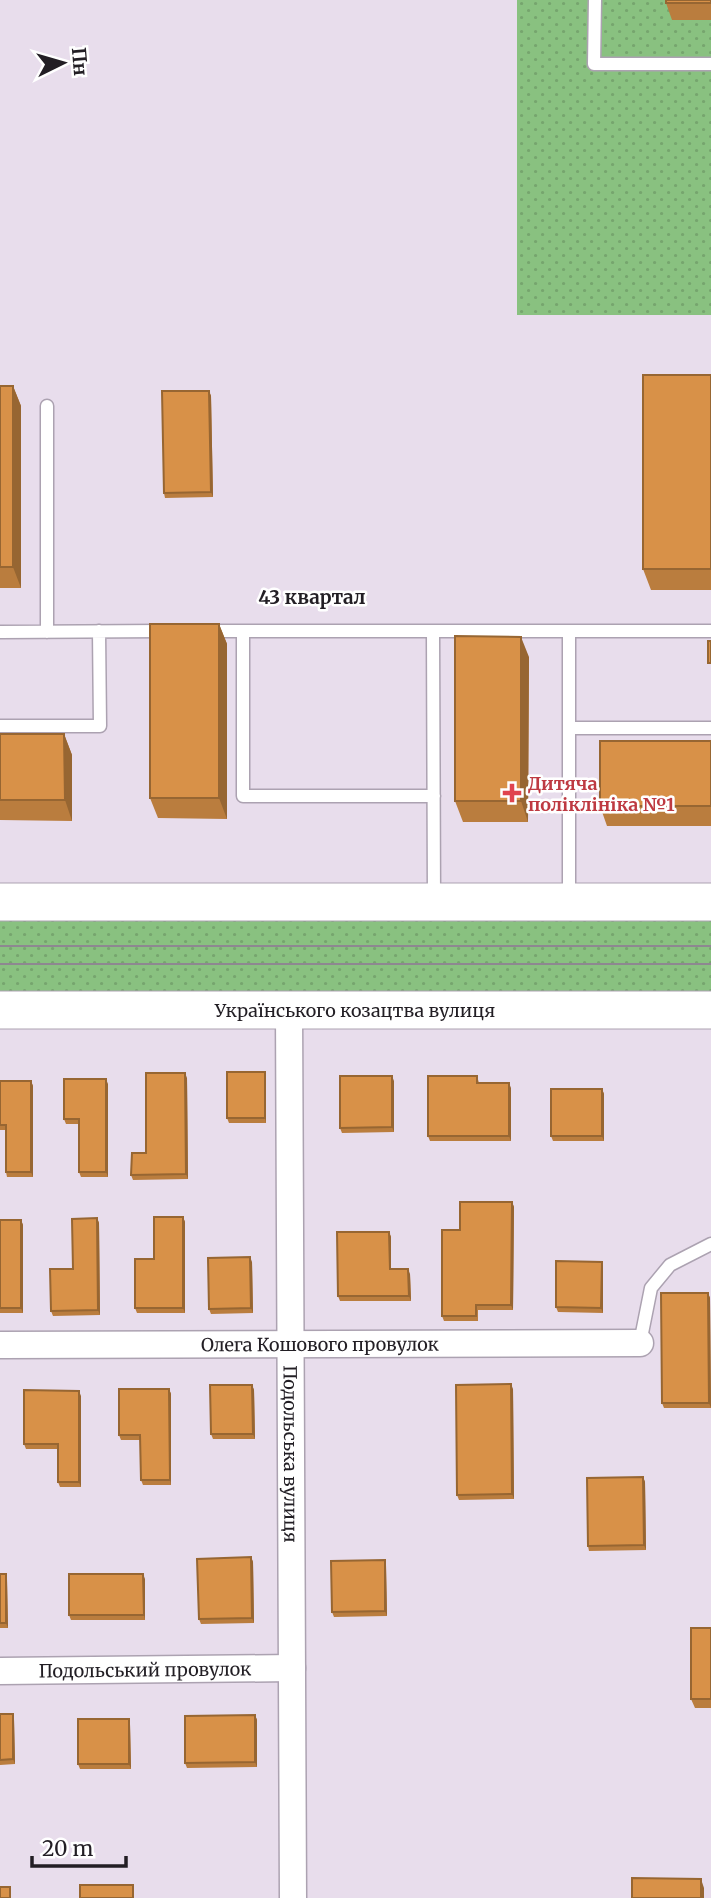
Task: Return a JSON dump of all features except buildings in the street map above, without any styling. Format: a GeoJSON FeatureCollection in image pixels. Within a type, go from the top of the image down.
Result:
{"type":"FeatureCollection","features":[{"type":"Feature","properties":{"kind":"street"},"geometry":{"type":"LineString","coordinates":[[0,902],[711,901]]}},
{"type":"Feature","properties":{"kind":"street","name":"Українського козацтва вулиця"},"geometry":{"type":"LineString","coordinates":[[0,1010],[711,1010]]}},
{"type":"Feature","properties":{"kind":"street","name":"Подольська вулиця"},"geometry":{"type":"LineString","coordinates":[[289,1010],[293,1898]]}},
{"type":"Feature","properties":{"kind":"street","name":"Олега Кошового провулок"},"geometry":{"type":"LineString","coordinates":[[0,1345],[640,1343]]}},
{"type":"Feature","properties":{"kind":"street","name":"Подольський провулок"},"geometry":{"type":"LineString","coordinates":[[0,1671],[292,1668]]}},
{"type":"Feature","properties":{"kind":"lane"},"geometry":{"type":"LineString","coordinates":[[594,0],[594,64],[711,64]]}},
{"type":"Feature","properties":{"kind":"lane"},"geometry":{"type":"LineString","coordinates":[[47,406],[47,632]]}},
{"type":"Feature","properties":{"kind":"lane"},"geometry":{"type":"LineString","coordinates":[[0,726],[100,726],[99,631]]}},
{"type":"Feature","properties":{"kind":"lane"},"geometry":{"type":"LineString","coordinates":[[243,631],[243,796],[434,796]]}},
{"type":"Feature","properties":{"kind":"lane"},"geometry":{"type":"LineString","coordinates":[[0,632],[711,631]]}},
{"type":"Feature","properties":{"kind":"lane"},"geometry":{"type":"LineString","coordinates":[[433,632],[434,902]]}},
{"type":"Feature","properties":{"kind":"lane"},"geometry":{"type":"LineString","coordinates":[[569,632],[569,902]]}},
{"type":"Feature","properties":{"kind":"lane"},"geometry":{"type":"LineString","coordinates":[[569,728],[711,728]]}},
{"type":"Feature","properties":{"kind":"lane"},"geometry":{"type":"LineString","coordinates":[[640,1343],[650,1289],[670,1265],[711,1244]]}},
{"type":"Feature","properties":{"kind":"green space"},"geometry":{"type":"Polygon","coordinates":[[[517,0],[711,0],[711,315],[517,315],[517,0]]]}},
{"type":"Feature","properties":{"kind":"green space"},"geometry":{"type":"Polygon","coordinates":[[[0,911],[711,911],[711,1000],[0,1000],[0,911]]]}},
{"type":"Feature","properties":{"kind":"tram line"},"geometry":{"type":"LineString","coordinates":[[0,946],[711,946]]}},
{"type":"Feature","properties":{"kind":"tram line"},"geometry":{"type":"LineString","coordinates":[[0,964],[711,964]]}},
{"type":"Feature","properties":{"kind":"place","name":"Дитяча поліклініка №1"},"geometry":{"type":"Point","coordinates":[512,793]}},
{"type":"Feature","properties":{"kind":"district","name":"43 квартал"},"geometry":{"type":"Point","coordinates":[312,597]}}]}
